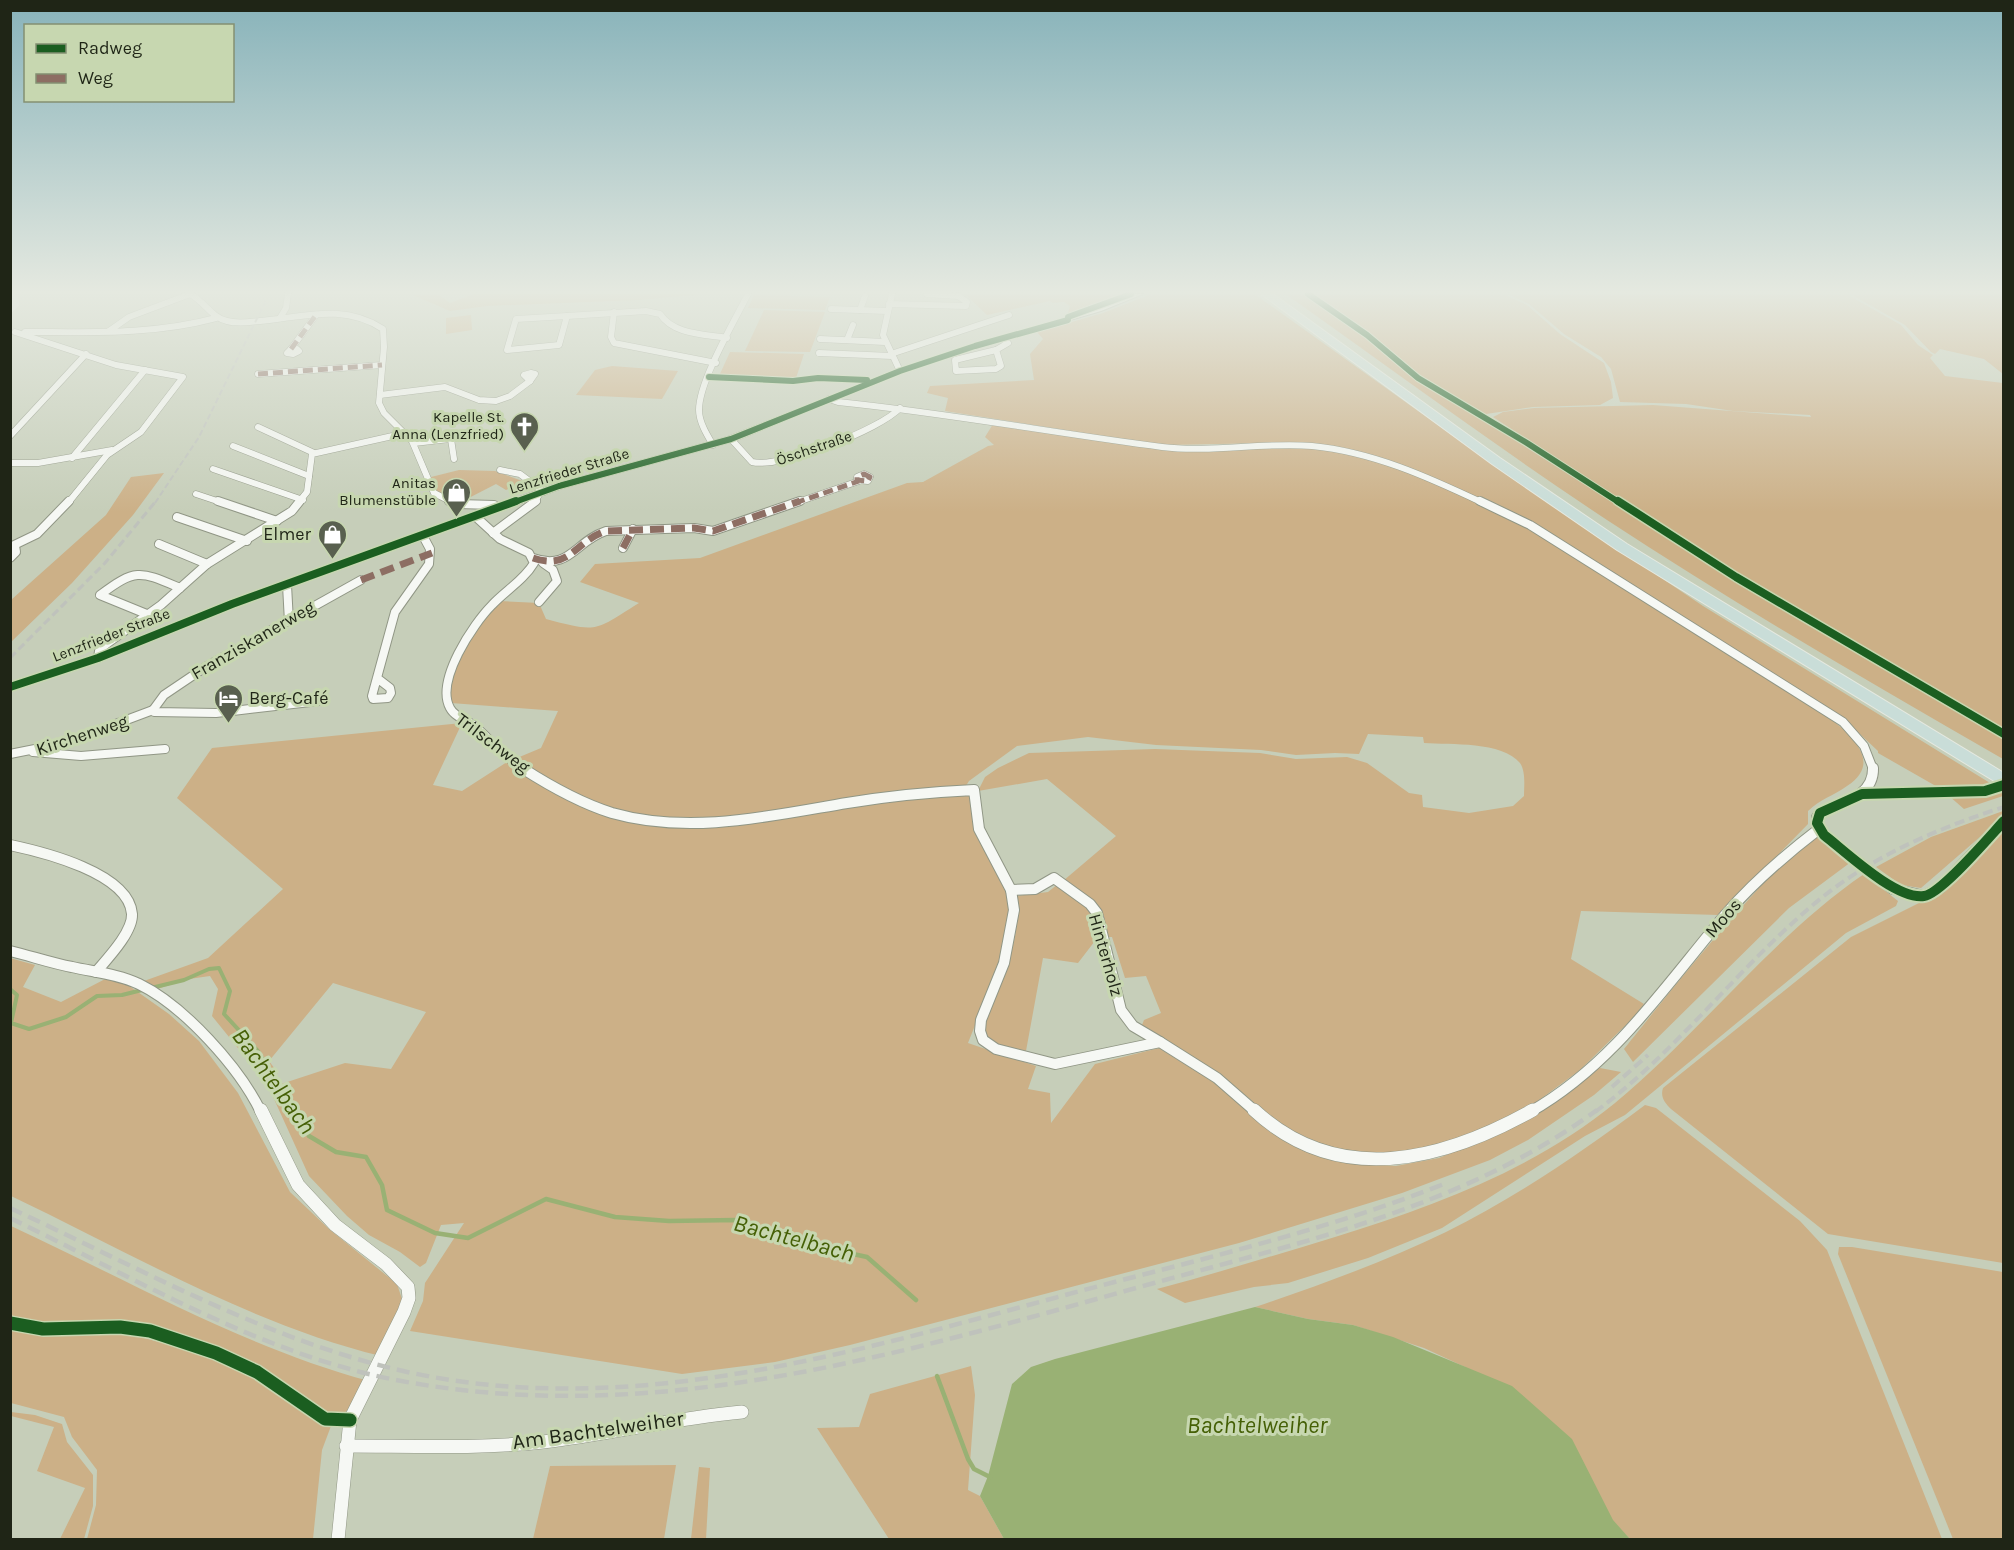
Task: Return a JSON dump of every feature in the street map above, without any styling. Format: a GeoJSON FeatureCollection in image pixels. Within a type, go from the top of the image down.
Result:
{"type":"FeatureCollection","features":[{"type":"Feature","properties":{"kind":"highway"},"geometry":{"type":"LineString","coordinates":[[1366,366],[1496,461],[1622,547],[1839,682],[2001,776]]}},
{"type":"Feature","properties":{"kind":"highway"},"geometry":{"type":"LineString","coordinates":[[1378,366],[1478,438],[1627,539],[2001,776]]}},
{"type":"Feature","properties":{"kind":"street"},"geometry":{"type":"LineString","coordinates":[[10,436],[74,366]]}},
{"type":"Feature","properties":{"kind":"street"},"geometry":{"type":"LineString","coordinates":[[10,558],[16,552],[13,547],[24,543],[55,516],[104,458],[140,434],[182,375],[124,366]]}},
{"type":"Feature","properties":{"kind":"street"},"geometry":{"type":"LineString","coordinates":[[258,374],[364,366]]}},
{"type":"Feature","properties":{"kind":"street"},"geometry":{"type":"LineString","coordinates":[[382,366],[379,403],[384,413],[414,443],[424,474],[434,493],[458,504],[495,505]]}},
{"type":"Feature","properties":{"kind":"street"},"geometry":{"type":"LineString","coordinates":[[713,445],[699,409],[715,366]]}},
{"type":"Feature","properties":{"kind":"street"},"geometry":{"type":"LineString","coordinates":[[897,366],[900,371]]}},
{"type":"Feature","properties":{"kind":"street","name":"Lenzfrieder Straße"},"geometry":{"type":"LineString","coordinates":[[10,687],[98,658],[191,620],[542,492],[730,439],[915,366]]}},
{"type":"Feature","properties":{"kind":"street"},"geometry":{"type":"LineString","coordinates":[[956,366],[956,371],[996,369],[1000,366]]}},
{"type":"Feature","properties":{"kind":"street"},"geometry":{"type":"LineString","coordinates":[[72,458],[145,370]]}},
{"type":"Feature","properties":{"kind":"street"},"geometry":{"type":"LineString","coordinates":[[380,395],[444,387],[453,388],[478,399],[499,400],[518,394],[530,381]]}},
{"type":"Feature","properties":{"kind":"street"},"geometry":{"type":"LineString","coordinates":[[829,399],[1165,447],[1291,445],[1338,450],[1394,464],[1500,510],[1559,542],[1842,722],[1872,757],[1873,774],[1862,794],[1820,813],[1817,817],[1819,830],[1893,889],[1924,896],[1940,888],[2004,821]]}},
{"type":"Feature","properties":{"kind":"street","name":"Öschstraße"},"geometry":{"type":"LineString","coordinates":[[730,439],[752,462],[768,463],[825,446],[877,425],[894,416],[900,408]]}},
{"type":"Feature","properties":{"kind":"street"},"geometry":{"type":"LineString","coordinates":[[384,438],[393,431],[397,424]]}},
{"type":"Feature","properties":{"kind":"street"},"geometry":{"type":"LineString","coordinates":[[258,427],[314,453],[406,433]]}},
{"type":"Feature","properties":{"kind":"street"},"geometry":{"type":"LineString","coordinates":[[414,443],[485,435]]}},
{"type":"Feature","properties":{"kind":"street"},"geometry":{"type":"LineString","coordinates":[[451,439],[454,459]]}},
{"type":"Feature","properties":{"kind":"street"},"geometry":{"type":"LineString","coordinates":[[233,446],[309,476]]}},
{"type":"Feature","properties":{"kind":"street"},"geometry":{"type":"LineString","coordinates":[[10,463],[39,463],[115,449]]}},
{"type":"Feature","properties":{"kind":"street"},"geometry":{"type":"LineString","coordinates":[[98,658],[99,651],[105,645],[149,615],[207,564],[277,521],[303,500],[307,492],[310,458],[314,453]]}},
{"type":"Feature","properties":{"kind":"street"},"geometry":{"type":"LineString","coordinates":[[213,469],[303,500]]}},
{"type":"Feature","properties":{"kind":"street"},"geometry":{"type":"LineString","coordinates":[[493,533],[536,501],[542,492],[520,474],[500,470]]}},
{"type":"Feature","properties":{"kind":"street"},"geometry":{"type":"LineString","coordinates":[[543,563],[559,563],[565,560],[599,532],[694,528],[710,531],[859,482]]}},
{"type":"Feature","properties":{"kind":"street"},"geometry":{"type":"LineString","coordinates":[[196,494],[277,521]]}},
{"type":"Feature","properties":{"kind":"street"},"geometry":{"type":"LineString","coordinates":[[476,517],[493,533],[529,553],[553,570],[557,581],[539,602]]}},
{"type":"Feature","properties":{"kind":"street"},"geometry":{"type":"LineString","coordinates":[[177,518],[247,541]]}},
{"type":"Feature","properties":{"kind":"street"},"geometry":{"type":"LineString","coordinates":[[623,548],[633,529]]}},
{"type":"Feature","properties":{"kind":"street"},"geometry":{"type":"LineString","coordinates":[[710,531],[714,542]]}},
{"type":"Feature","properties":{"kind":"street"},"geometry":{"type":"LineString","coordinates":[[377,678],[395,612],[431,557],[430,546],[423,536]]}},
{"type":"Feature","properties":{"kind":"street"},"geometry":{"type":"LineString","coordinates":[[159,544],[207,564]]}},
{"type":"Feature","properties":{"kind":"street","name":"Trilschweg"},"geometry":{"type":"LineString","coordinates":[[533,558],[534,563],[529,571],[480,615],[468,632],[453,665],[447,688],[447,702],[451,711],[473,725],[510,760],[577,798],[613,813],[674,822],[759,818],[928,791],[974,790],[979,830],[1011,890]]}},
{"type":"Feature","properties":{"kind":"street"},"geometry":{"type":"LineString","coordinates":[[149,615],[100,595],[119,580],[140,572],[180,588]]}},
{"type":"Feature","properties":{"kind":"street","name":"Franziskanerweg"},"geometry":{"type":"LineString","coordinates":[[153,710],[164,695],[207,666],[362,580]]}},
{"type":"Feature","properties":{"kind":"street"},"geometry":{"type":"LineString","coordinates":[[287,585],[289,622]]}},
{"type":"Feature","properties":{"kind":"street"},"geometry":{"type":"LineString","coordinates":[[153,710],[167,714],[216,713],[320,701]]}},
{"type":"Feature","properties":{"kind":"street","name":"Kirchenweg"},"geometry":{"type":"LineString","coordinates":[[10,754],[33,752],[117,726],[153,710]]}},
{"type":"Feature","properties":{"kind":"street"},"geometry":{"type":"LineString","coordinates":[[33,752],[47,756],[107,755],[165,749]]}},
{"type":"Feature","properties":{"kind":"street","name":"Moos"},"geometry":{"type":"LineString","coordinates":[[1160,1042],[1224,1083],[1270,1126],[1303,1145],[1347,1157],[1392,1158],[1437,1153],[1515,1122],[1587,1072],[1638,1019],[1750,887],[1806,838],[1819,830]]}},
{"type":"Feature","properties":{"kind":"street"},"geometry":{"type":"LineString","coordinates":[[10,845],[59,858],[97,875],[122,890],[130,904],[133,916],[118,945],[96,972]]}},
{"type":"Feature","properties":{"kind":"street","name":"Hinterholz"},"geometry":{"type":"LineString","coordinates":[[1011,890],[1035,889],[1054,878],[1090,904],[1097,913],[1121,1010],[1133,1026],[1160,1042]]}},
{"type":"Feature","properties":{"kind":"street"},"geometry":{"type":"LineString","coordinates":[[1011,890],[1014,919],[1004,963],[981,1020],[980,1031],[983,1040],[996,1048],[1055,1064],[1160,1042]]}},
{"type":"Feature","properties":{"kind":"street"},"geometry":{"type":"LineString","coordinates":[[10,951],[107,973],[139,984],[165,1001],[204,1035],[250,1089],[298,1185],[335,1225],[386,1264],[408,1287],[409,1298],[404,1312],[350,1420],[338,1539]]}},
{"type":"Feature","properties":{"kind":"street","name":"Am Bachtelweiher"},"geometry":{"type":"LineString","coordinates":[[346,1446],[542,1442],[699,1415],[742,1412]]}},
{"type":"Feature","properties":{"kind":"shaded area"},"geometry":{"type":"Polygon","coordinates":[[[616,366],[678,371],[662,399],[576,395],[595,370],[616,366]]]}},
{"type":"Feature","properties":{"kind":"shaded area"},"geometry":{"type":"Polygon","coordinates":[[[723,366],[800,366],[796,378],[719,376],[723,366]]]}},
{"type":"Feature","properties":{"kind":"shaded area"},"geometry":{"type":"Polygon","coordinates":[[[1032,366],[1356,366],[1492,464],[1703,606],[2003,791],[2003,796],[1964,809],[1941,789],[1878,753],[1846,721],[1531,522],[1397,463],[1339,447],[1270,443],[1165,445],[1134,441],[945,411],[948,398],[927,393],[930,386],[1034,380],[1032,366]]]}},
{"type":"Feature","properties":{"kind":"shaded area"},"geometry":{"type":"Polygon","coordinates":[[[1386,366],[1399,366],[1470,408],[1466,409],[1733,579],[2003,738],[2003,759],[1656,552],[1386,366]]]}},
{"type":"Feature","properties":{"kind":"shaded area"},"geometry":{"type":"Polygon","coordinates":[[[1404,366],[1605,366],[1611,382],[1613,398],[1600,405],[1533,407],[1486,414],[1404,366]]]}},
{"type":"Feature","properties":{"kind":"shaded area"},"geometry":{"type":"Polygon","coordinates":[[[1609,366],[1937,366],[1945,376],[2003,383],[2003,732],[1738,576],[1493,417],[1503,412],[1534,408],[1653,405],[1811,417],[1810,415],[1733,411],[1686,404],[1620,402],[1609,366]]]}},
{"type":"Feature","properties":{"kind":"shaded area"},"geometry":{"type":"Polygon","coordinates":[[[1993,366],[2003,366],[2003,374],[1993,366]]]}},
{"type":"Feature","properties":{"kind":"shaded area"},"geometry":{"type":"Polygon","coordinates":[[[993,424],[1132,446],[1311,448],[1365,457],[1425,479],[1528,527],[1809,703],[1854,740],[1861,752],[1863,763],[1859,775],[1847,786],[1817,803],[1808,811],[1808,824],[1719,915],[1581,911],[1571,959],[1644,1004],[1635,1016],[1580,1070],[1512,1120],[1434,1151],[1346,1154],[1272,1123],[1250,1099],[1226,1080],[1142,1025],[1144,1020],[1161,1013],[1146,976],[1125,978],[1112,937],[1107,937],[1100,912],[1063,881],[1116,836],[1047,779],[978,791],[985,777],[1029,753],[1155,749],[1260,753],[1296,759],[1347,757],[1367,763],[1409,793],[1422,795],[1423,807],[1469,813],[1513,806],[1524,796],[1524,775],[1520,763],[1512,756],[1489,748],[1461,744],[1424,743],[1423,737],[1368,734],[1359,754],[1296,755],[1261,750],[1156,745],[1088,737],[1017,746],[969,781],[962,792],[972,795],[1007,890],[1010,911],[1000,962],[968,1043],[1036,1066],[1028,1089],[1050,1093],[1051,1123],[1095,1064],[1159,1048],[1221,1087],[1285,1141],[1327,1159],[1348,1163],[1396,1166],[1439,1158],[1518,1125],[1600,1068],[1621,1072],[1594,1095],[1528,1140],[1490,1160],[1402,1193],[1239,1243],[850,1345],[775,1362],[682,1374],[410,1331],[423,1301],[425,1283],[464,1223],[441,1225],[426,1263],[420,1267],[400,1252],[369,1235],[347,1216],[309,1176],[269,1088],[345,1063],[391,1069],[426,1012],[333,983],[269,1061],[278,1073],[264,1080],[212,1016],[218,989],[210,976],[189,979],[157,989],[144,981],[208,958],[283,889],[177,798],[212,748],[462,723],[433,785],[462,791],[507,762],[535,779],[638,821],[690,818],[651,817],[603,806],[565,788],[517,758],[541,748],[558,711],[451,703],[454,673],[471,635],[499,601],[539,603],[546,619],[563,623],[587,627],[604,624],[639,603],[580,582],[595,564],[700,558],[907,483],[923,482],[988,446],[994,445],[985,437],[993,424]]]}},
{"type":"Feature","properties":{"kind":"shaded area"},"geometry":{"type":"Polygon","coordinates":[[[459,470],[495,471],[525,482],[506,490],[496,484],[459,503],[436,492],[431,477],[459,470]]]}},
{"type":"Feature","properties":{"kind":"shaded area"},"geometry":{"type":"Polygon","coordinates":[[[164,473],[133,515],[72,583],[11,642],[11,600],[106,515],[131,477],[164,473]]]}},
{"type":"Feature","properties":{"kind":"shaded area"},"geometry":{"type":"Polygon","coordinates":[[[2003,811],[2003,817],[1921,888],[1901,885],[1876,867],[1931,837],[2003,811]]]}},
{"type":"Feature","properties":{"kind":"shaded area"},"geometry":{"type":"Polygon","coordinates":[[[2003,831],[2003,1263],[1828,1234],[1671,1109],[1663,1097],[1663,1088],[1851,937],[1943,891],[2003,831]]]}},
{"type":"Feature","properties":{"kind":"shaded area"},"geometry":{"type":"Polygon","coordinates":[[[1818,837],[1851,862],[1789,908],[1633,1062],[1624,1049],[1689,969],[1751,896],[1780,866],[1803,845],[1818,837]]]}},
{"type":"Feature","properties":{"kind":"shaded area"},"geometry":{"type":"Polygon","coordinates":[[[1864,874],[1898,901],[1896,906],[1846,933],[1625,1115],[1585,1136],[1442,1228],[1368,1258],[1288,1283],[1254,1287],[1185,1303],[1157,1289],[1313,1244],[1409,1212],[1481,1183],[1551,1148],[1615,1103],[1647,1075],[1798,927],[1864,874]]]}},
{"type":"Feature","properties":{"kind":"shaded area"},"geometry":{"type":"Polygon","coordinates":[[[1058,884],[1089,911],[1098,937],[1078,963],[1043,958],[1026,1051],[1007,1048],[996,1044],[984,1030],[1016,931],[1015,896],[1048,892],[1058,884]]]}},
{"type":"Feature","properties":{"kind":"shaded area"},"geometry":{"type":"Polygon","coordinates":[[[10,958],[35,965],[23,987],[61,1002],[109,977],[118,978],[169,1014],[199,1041],[238,1093],[290,1192],[329,1229],[397,1284],[403,1302],[381,1356],[285,1326],[238,1306],[11,1196],[10,958]]]}},
{"type":"Feature","properties":{"kind":"shaded area"},"geometry":{"type":"Polygon","coordinates":[[[1645,1105],[1656,1108],[1800,1221],[1827,1250],[1942,1539],[1630,1539],[1465,1367],[1424,1348],[1353,1325],[1308,1319],[1255,1307],[1328,1282],[1446,1232],[1548,1173],[1645,1105]]]}},
{"type":"Feature","properties":{"kind":"shaded area"},"geometry":{"type":"Polygon","coordinates":[[[11,1226],[231,1331],[322,1367],[369,1381],[349,1409],[336,1420],[287,1391],[258,1369],[218,1350],[177,1336],[153,1329],[121,1325],[46,1325],[16,1318],[11,1324],[11,1226]]]}},
{"type":"Feature","properties":{"kind":"shaded area"},"geometry":{"type":"Polygon","coordinates":[[[1839,1247],[1852,1247],[2003,1272],[2003,1539],[1953,1539],[1838,1254],[1839,1247]]]}},
{"type":"Feature","properties":{"kind":"shaded area"},"geometry":{"type":"Polygon","coordinates":[[[11,1328],[41,1336],[117,1331],[213,1356],[254,1376],[282,1397],[331,1426],[322,1450],[313,1539],[87,1539],[96,1505],[97,1470],[72,1437],[64,1417],[11,1403],[11,1328]]]}},
{"type":"Feature","properties":{"kind":"shaded area"},"geometry":{"type":"Polygon","coordinates":[[[971,1366],[975,1395],[968,1490],[980,1496],[1004,1539],[889,1539],[817,1428],[859,1427],[870,1394],[971,1366]]]}},
{"type":"Feature","properties":{"kind":"shaded area"},"geometry":{"type":"Polygon","coordinates":[[[11,1412],[35,1415],[62,1424],[67,1442],[93,1475],[93,1506],[84,1539],[60,1539],[85,1488],[37,1471],[54,1427],[11,1416],[11,1412]]]}},
{"type":"Feature","properties":{"kind":"shaded area"},"geometry":{"type":"Polygon","coordinates":[[[676,1465],[664,1539],[533,1539],[550,1466],[676,1465]]]}},
{"type":"Feature","properties":{"kind":"shaded area"},"geometry":{"type":"Polygon","coordinates":[[[699,1467],[710,1468],[706,1539],[691,1539],[699,1467]]]}},
{"type":"Feature","properties":{"kind":"water","name":"Bachtelweiher"},"geometry":{"type":"Polygon","coordinates":[[[1255,1307],[1308,1319],[1353,1325],[1393,1337],[1512,1386],[1572,1439],[1613,1520],[1630,1539],[1004,1539],[980,1496],[988,1476],[1012,1384],[1031,1367],[1055,1359],[1255,1307]]]}},
{"type":"Feature","properties":{"kind":"waterway","name":"Bachtelbach"},"geometry":{"type":"LineString","coordinates":[[151,988],[184,980],[209,969],[219,968],[230,991],[224,1014],[258,1051],[294,1112]]}},
{"type":"Feature","properties":{"kind":"waterway","name":"Bachtelbach"},"geometry":{"type":"LineString","coordinates":[[10,989],[17,995],[11,1023],[29,1029],[66,1017],[97,996],[122,995],[142,990]]}},
{"type":"Feature","properties":{"kind":"waterway","name":"Bachtelbach"},"geometry":{"type":"LineString","coordinates":[[293,1110],[309,1136],[336,1152],[366,1157],[382,1185],[387,1210],[435,1233],[468,1238],[546,1199],[615,1217],[669,1221],[736,1220],[802,1243],[867,1257],[916,1300]]}},
{"type":"Feature","properties":{"kind":"waterway","name":"Bachtelbach"},"geometry":{"type":"LineString","coordinates":[[937,1376],[968,1459],[974,1469],[990,1477]]}},
{"type":"Feature","properties":{"kind":"railway"},"geometry":{"type":"LineString","coordinates":[[155,503],[199,437],[234,366]]}},
{"type":"Feature","properties":{"kind":"railway"},"geometry":{"type":"LineString","coordinates":[[10,658],[105,563],[156,501]]}},
{"type":"Feature","properties":{"kind":"railway"},"geometry":{"type":"LineString","coordinates":[[1595,1112],[1651,1065],[1754,960],[1829,892],[1900,848],[2004,807]]}},
{"type":"Feature","properties":{"kind":"railway"},"geometry":{"type":"LineString","coordinates":[[1612,1087],[1648,1055]]}},
{"type":"Feature","properties":{"kind":"railway"},"geometry":{"type":"LineString","coordinates":[[10,1218],[247,1333],[346,1368],[396,1380],[493,1393],[590,1396],[685,1389],[780,1376],[874,1357],[1269,1252],[1327,1235],[1440,1195],[1494,1171],[1547,1143],[1597,1110]]}},
{"type":"Feature","properties":{"kind":"railway"},"geometry":{"type":"LineString","coordinates":[[10,1208],[207,1302],[307,1343],[359,1360],[412,1373],[497,1386],[582,1388],[667,1383],[751,1371],[835,1354],[1266,1242],[1355,1215],[1444,1184]]}},
{"type":"Feature","properties":{"kind":"marked path"},"geometry":{"type":"LineString","coordinates":[[258,374],[364,366]]}},
{"type":"Feature","properties":{"kind":"marked path"},"geometry":{"type":"LineString","coordinates":[[864,474],[870,477],[868,481],[857,480],[857,477],[864,474]]}},
{"type":"Feature","properties":{"kind":"marked path"},"geometry":{"type":"LineString","coordinates":[[533,558],[556,562],[572,554],[596,534],[606,531],[694,528],[713,531],[859,481]]}},
{"type":"Feature","properties":{"kind":"marked path"},"geometry":{"type":"LineString","coordinates":[[623,548],[633,529]]}},
{"type":"Feature","properties":{"kind":"marked path"},"geometry":{"type":"LineString","coordinates":[[361,580],[432,553]]}},
{"type":"Feature","properties":{"kind":"cycle path"},"geometry":{"type":"LineString","coordinates":[[10,687],[98,658],[232,604],[559,486],[731,439],[914,366]]}},
{"type":"Feature","properties":{"kind":"cycle path"},"geometry":{"type":"LineString","coordinates":[[1402,366],[1736,577],[2004,734]]}},
{"type":"Feature","properties":{"kind":"cycle path"},"geometry":{"type":"LineString","coordinates":[[709,377],[793,381],[818,378],[867,380]]}},
{"type":"Feature","properties":{"kind":"cycle path"},"geometry":{"type":"LineString","coordinates":[[2004,785],[1985,791],[1862,794],[1820,813],[1817,823],[1824,835],[1893,889],[1924,896],[1940,888],[2004,821]]}},
{"type":"Feature","properties":{"kind":"cycle path"},"geometry":{"type":"LineString","coordinates":[[10,1323],[43,1329],[120,1327],[150,1331],[216,1353],[257,1372],[325,1419],[350,1420]]}},
{"type":"Feature","properties":{"kind":"place","name":"Kapelle St. Anna (Lenzfried)"},"geometry":{"type":"Point","coordinates":[525,452]}},
{"type":"Feature","properties":{"kind":"place","name":"Anitas Blumenstüble"},"geometry":{"type":"Point","coordinates":[457,518]}},
{"type":"Feature","properties":{"kind":"place","name":"Elmer"},"geometry":{"type":"Point","coordinates":[332,560]}},
{"type":"Feature","properties":{"kind":"place","name":"Berg-Café"},"geometry":{"type":"Point","coordinates":[228,724]}}]}
